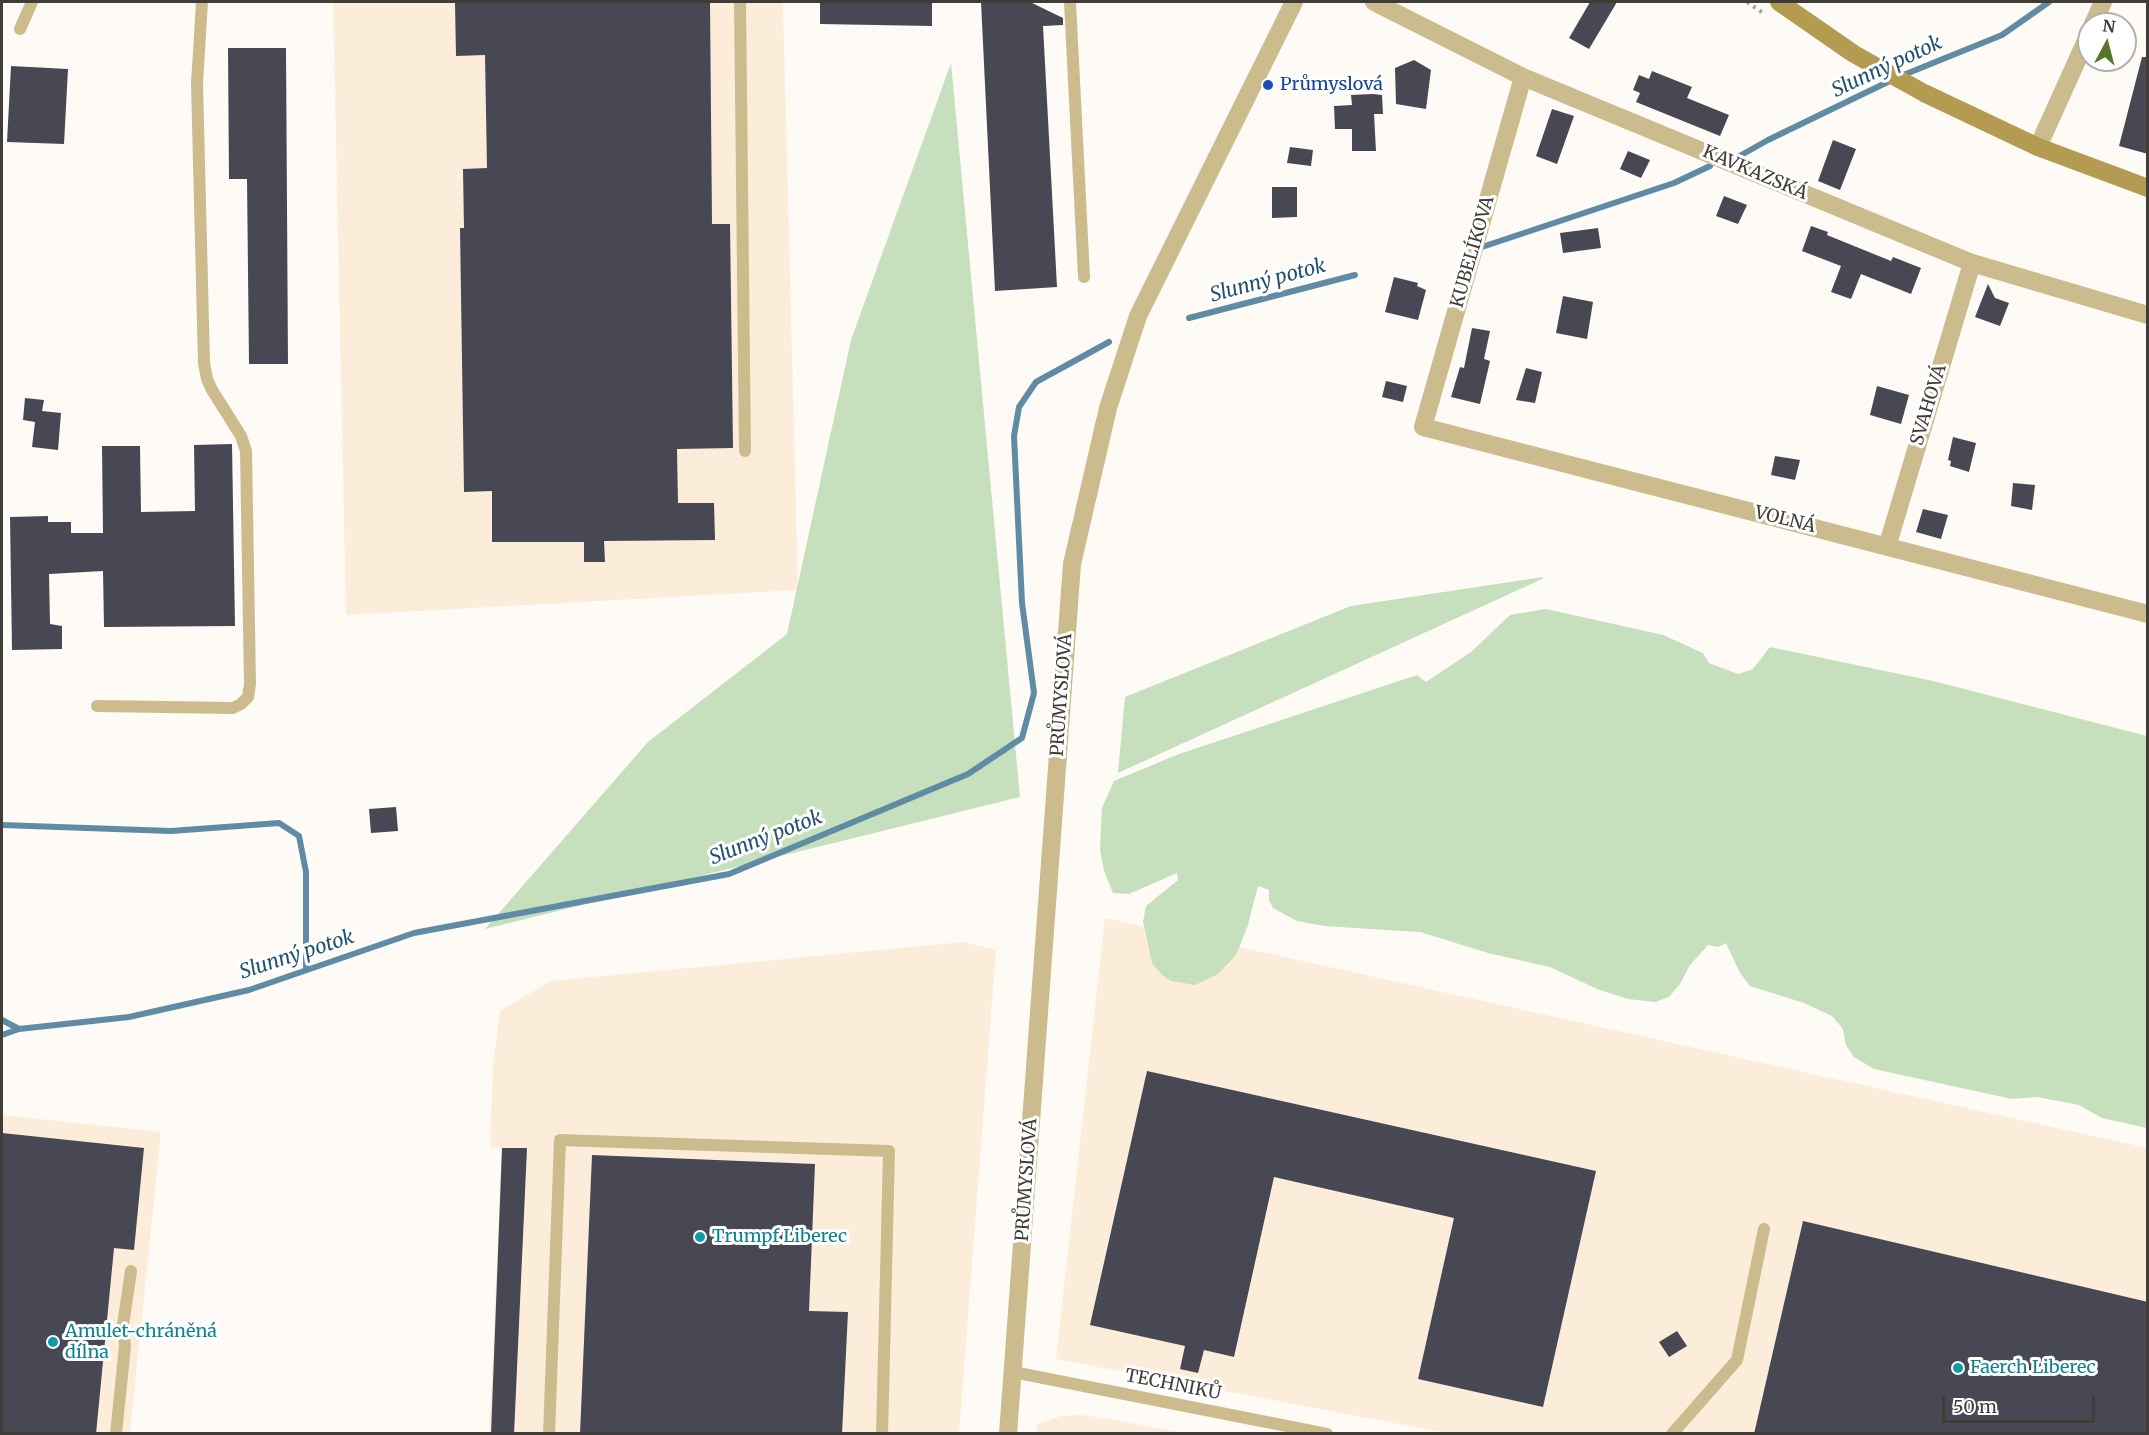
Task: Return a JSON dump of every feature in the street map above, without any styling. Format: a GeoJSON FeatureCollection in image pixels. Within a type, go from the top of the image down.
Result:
{"type":"FeatureCollection","features":[{"type":"Feature","properties":{"kind":"street","name":"PRŮMYSLOVÁ"},"geometry":{"type":"LineString","coordinates":[[1008,1434],[1072,564],[1108,408],[1138,316],[1294,2]]}},
{"type":"Feature","properties":{"kind":"street","name":"KAVKAZSKÁ"},"geometry":{"type":"LineString","coordinates":[[1374,2],[1523,77],[1972,263],[2148,315]]}},
{"type":"Feature","properties":{"kind":"street"},"geometry":{"type":"LineString","coordinates":[[1779,2],[1872,65],[1924,93],[2038,147],[2148,188]]}},
{"type":"Feature","properties":{"kind":"street"},"geometry":{"type":"LineString","coordinates":[[2038,147],[2077,61]]}},
{"type":"Feature","properties":{"kind":"street","name":"KUBELÍKOVA"},"geometry":{"type":"LineString","coordinates":[[1423,427],[1523,77]]}},
{"type":"Feature","properties":{"kind":"street","name":"SVAHOVÁ"},"geometry":{"type":"LineString","coordinates":[[1887,547],[1972,263]]}},
{"type":"Feature","properties":{"kind":"street","name":"VOLNÁ"},"geometry":{"type":"LineString","coordinates":[[1423,427],[2148,614]]}},
{"type":"Feature","properties":{"kind":"lane"},"geometry":{"type":"LineString","coordinates":[[20,29],[32,2]]}},
{"type":"Feature","properties":{"kind":"lane"},"geometry":{"type":"LineString","coordinates":[[97,706],[232,708],[242,704],[248,697],[250,684],[246,451],[241,436],[209,384],[204,363],[197,83],[202,2]]}},
{"type":"Feature","properties":{"kind":"lane"},"geometry":{"type":"LineString","coordinates":[[740,2],[745,450]]}},
{"type":"Feature","properties":{"kind":"lane"},"geometry":{"type":"LineString","coordinates":[[1070,2],[1084,276]]}},
{"type":"Feature","properties":{"kind":"lane"},"geometry":{"type":"LineString","coordinates":[[549,1434],[560,1140],[889,1151],[882,1434]]}},
{"type":"Feature","properties":{"kind":"lane"},"geometry":{"type":"LineString","coordinates":[[1672,1434],[1737,1360],[1764,1229]]}},
{"type":"Feature","properties":{"kind":"lane"},"geometry":{"type":"LineString","coordinates":[[116,1434],[125,1346],[123,1324],[131,1271]]}},
{"type":"Feature","properties":{"kind":"lane","name":"TECHNIKŮ"},"geometry":{"type":"LineString","coordinates":[[1013,1372],[1327,1434]]}},
{"type":"Feature","properties":{"kind":"shaded area"},"geometry":{"type":"Polygon","coordinates":[[[333,2],[783,2],[798,590],[346,615],[333,2]]]}},
{"type":"Feature","properties":{"kind":"shaded area"},"geometry":{"type":"Polygon","coordinates":[[[1105,918],[1143,926],[1152,963],[1236,956],[1239,947],[2147,1148],[2147,1433],[1447,1433],[1056,1359],[1105,918]]]}},
{"type":"Feature","properties":{"kind":"shaded area"},"geometry":{"type":"Polygon","coordinates":[[[964,942],[996,950],[959,1433],[489,1434],[502,1149],[490,1147],[493,1065],[500,1011],[551,981],[964,942]]]}},
{"type":"Feature","properties":{"kind":"shaded area","name":"Amulet-chráněná dílna"},"geometry":{"type":"Polygon","coordinates":[[[2,1115],[161,1132],[130,1433],[2,1434],[2,1115]]]}},
{"type":"Feature","properties":{"kind":"shaded area"},"geometry":{"type":"Polygon","coordinates":[[[1081,1415],[1185,1433],[1037,1433],[1037,1424],[1061,1416],[1081,1415]]]}},
{"type":"Feature","properties":{"kind":"green space"},"geometry":{"type":"Polygon","coordinates":[[[951,63],[1020,797],[485,929],[648,742],[787,634],[851,340],[951,63]]]}},
{"type":"Feature","properties":{"kind":"green space"},"geometry":{"type":"Polygon","coordinates":[[[1543,577],[1118,773],[1125,697],[1351,606],[1543,577]]]}},
{"type":"Feature","properties":{"kind":"green space"},"geometry":{"type":"Polygon","coordinates":[[[1546,609],[1663,635],[1703,653],[1709,663],[1738,674],[1753,669],[1770,647],[1933,681],[2147,736],[2147,1128],[2102,1118],[2079,1105],[2037,1097],[2012,1099],[1874,1069],[1854,1057],[1846,1045],[1843,1029],[1832,1016],[1804,1003],[1750,986],[1740,973],[1726,943],[1718,947],[1708,945],[1690,965],[1680,984],[1669,997],[1655,1002],[1628,999],[1597,989],[1550,967],[1488,953],[1420,932],[1324,926],[1297,921],[1273,908],[1269,900],[1269,890],[1258,886],[1248,925],[1236,955],[1218,974],[1195,985],[1171,981],[1162,975],[1152,963],[1143,922],[1146,906],[1178,880],[1177,873],[1129,894],[1113,893],[1104,871],[1100,849],[1102,808],[1114,781],[1179,754],[1417,675],[1426,682],[1471,652],[1510,615],[1546,609]]]}},
{"type":"Feature","properties":{"kind":"building"},"geometry":{"type":"Polygon","coordinates":[[[455,2],[710,2],[712,224],[730,224],[733,448],[677,449],[678,503],[714,503],[715,540],[604,541],[605,562],[584,562],[584,542],[492,542],[492,491],[464,492],[460,228],[464,228],[463,169],[487,168],[485,55],[456,56],[455,2]]]}},
{"type":"Feature","properties":{"kind":"building"},"geometry":{"type":"Polygon","coordinates":[[[820,2],[932,2],[932,26],[820,24],[820,2]]]}},
{"type":"Feature","properties":{"kind":"building"},"geometry":{"type":"Polygon","coordinates":[[[981,2],[1030,2],[1063,18],[1063,25],[1043,26],[1057,287],[995,291],[981,2]]]}},
{"type":"Feature","properties":{"kind":"building"},"geometry":{"type":"Polygon","coordinates":[[[1590,2],[1617,2],[1589,49],[1569,38],[1590,2]]]}},
{"type":"Feature","properties":{"kind":"building"},"geometry":{"type":"Polygon","coordinates":[[[228,48],[286,48],[288,364],[249,364],[247,179],[229,179],[228,48]]]}},
{"type":"Feature","properties":{"kind":"building"},"geometry":{"type":"Polygon","coordinates":[[[2142,57],[2148,57],[2148,154],[2119,146],[2142,57]]]}},
{"type":"Feature","properties":{"kind":"building"},"geometry":{"type":"Polygon","coordinates":[[[1414,60],[1431,70],[1426,109],[1396,104],[1395,68],[1414,60]]]}},
{"type":"Feature","properties":{"kind":"building"},"geometry":{"type":"Polygon","coordinates":[[[11,66],[68,69],[64,144],[7,142],[11,66]]]}},
{"type":"Feature","properties":{"kind":"building"},"geometry":{"type":"Polygon","coordinates":[[[1652,71],[1692,87],[1687,98],[1729,115],[1720,136],[1636,102],[1640,93],[1633,90],[1639,75],[1649,79],[1652,71]]]}},
{"type":"Feature","properties":{"kind":"building"},"geometry":{"type":"Polygon","coordinates":[[[1351,95],[1382,95],[1383,114],[1374,114],[1376,151],[1352,151],[1352,129],[1335,129],[1334,106],[1352,105],[1351,95]]]}},
{"type":"Feature","properties":{"kind":"building"},"geometry":{"type":"Polygon","coordinates":[[[1552,109],[1574,116],[1557,164],[1536,156],[1552,109]]]}},
{"type":"Feature","properties":{"kind":"building"},"geometry":{"type":"Polygon","coordinates":[[[1833,140],[1856,149],[1840,190],[1818,181],[1833,140]]]}},
{"type":"Feature","properties":{"kind":"building"},"geometry":{"type":"Polygon","coordinates":[[[1290,147],[1313,150],[1311,166],[1287,163],[1290,147]]]}},
{"type":"Feature","properties":{"kind":"building"},"geometry":{"type":"Polygon","coordinates":[[[1628,151],[1650,160],[1641,178],[1620,169],[1628,151]]]}},
{"type":"Feature","properties":{"kind":"building"},"geometry":{"type":"Polygon","coordinates":[[[1272,187],[1297,187],[1297,217],[1272,218],[1272,187]]]}},
{"type":"Feature","properties":{"kind":"building"},"geometry":{"type":"Polygon","coordinates":[[[1724,196],[1747,205],[1738,224],[1716,216],[1724,196]]]}},
{"type":"Feature","properties":{"kind":"building"},"geometry":{"type":"Polygon","coordinates":[[[1811,226],[1828,232],[1827,235],[1891,261],[1893,257],[1921,268],[1911,294],[1861,274],[1851,299],[1831,292],[1841,266],[1802,251],[1811,226]]]}},
{"type":"Feature","properties":{"kind":"building"},"geometry":{"type":"Polygon","coordinates":[[[1598,228],[1601,248],[1563,253],[1560,233],[1598,228]]]}},
{"type":"Feature","properties":{"kind":"building"},"geometry":{"type":"Polygon","coordinates":[[[1394,277],[1418,283],[1417,286],[1426,290],[1418,320],[1385,312],[1394,277]]]}},
{"type":"Feature","properties":{"kind":"building"},"geometry":{"type":"Polygon","coordinates":[[[1988,284],[1995,298],[2009,303],[2000,326],[1975,317],[1988,284]]]}},
{"type":"Feature","properties":{"kind":"building"},"geometry":{"type":"Polygon","coordinates":[[[1563,296],[1593,302],[1587,339],[1556,333],[1563,296]]]}},
{"type":"Feature","properties":{"kind":"building"},"geometry":{"type":"Polygon","coordinates":[[[1472,328],[1490,331],[1484,359],[1490,361],[1480,404],[1451,397],[1460,367],[1464,368],[1472,328]]]}},
{"type":"Feature","properties":{"kind":"building"},"geometry":{"type":"Polygon","coordinates":[[[1526,368],[1542,372],[1535,403],[1516,400],[1526,368]]]}},
{"type":"Feature","properties":{"kind":"building"},"geometry":{"type":"Polygon","coordinates":[[[1386,381],[1407,386],[1403,402],[1382,397],[1386,381]]]}},
{"type":"Feature","properties":{"kind":"building"},"geometry":{"type":"Polygon","coordinates":[[[1877,386],[1909,395],[1901,424],[1870,415],[1877,386]]]}},
{"type":"Feature","properties":{"kind":"building"},"geometry":{"type":"Polygon","coordinates":[[[25,398],[44,400],[42,411],[61,413],[58,450],[32,447],[35,422],[23,420],[25,398]]]}},
{"type":"Feature","properties":{"kind":"building"},"geometry":{"type":"Polygon","coordinates":[[[1953,437],[1976,443],[1969,472],[1950,466],[1951,461],[1948,460],[1953,437]]]}},
{"type":"Feature","properties":{"kind":"building"},"geometry":{"type":"Polygon","coordinates":[[[232,444],[235,626],[104,627],[103,571],[49,574],[50,624],[62,626],[62,649],[12,650],[10,517],[48,516],[48,522],[71,522],[71,533],[103,533],[102,446],[140,446],[141,512],[195,511],[194,445],[232,444]]]}},
{"type":"Feature","properties":{"kind":"building"},"geometry":{"type":"Polygon","coordinates":[[[1775,456],[1800,460],[1795,480],[1771,475],[1775,456]]]}},
{"type":"Feature","properties":{"kind":"building"},"geometry":{"type":"Polygon","coordinates":[[[2013,483],[2035,485],[2032,510],[2011,506],[2013,483]]]}},
{"type":"Feature","properties":{"kind":"building"},"geometry":{"type":"Polygon","coordinates":[[[1923,509],[1948,515],[1941,539],[1916,532],[1923,509]]]}},
{"type":"Feature","properties":{"kind":"building"},"geometry":{"type":"Polygon","coordinates":[[[396,807],[398,831],[371,833],[369,809],[396,807]]]}},
{"type":"Feature","properties":{"kind":"building"},"geometry":{"type":"Polygon","coordinates":[[[1147,1071],[1596,1171],[1543,1407],[1418,1379],[1454,1218],[1274,1177],[1234,1357],[1204,1350],[1198,1373],[1180,1369],[1185,1346],[1090,1325],[1147,1071]]]}},
{"type":"Feature","properties":{"kind":"building","name":"Amulet-chráněná dílna"},"geometry":{"type":"Polygon","coordinates":[[[2,1133],[144,1148],[134,1250],[114,1248],[96,1434],[2,1434],[2,1133]]]}},
{"type":"Feature","properties":{"kind":"building"},"geometry":{"type":"Polygon","coordinates":[[[502,1148],[527,1148],[514,1434],[491,1434],[502,1148]]]}},
{"type":"Feature","properties":{"kind":"building","name":"Trumpf Liberec"},"geometry":{"type":"Polygon","coordinates":[[[592,1155],[815,1164],[809,1311],[848,1312],[842,1434],[580,1434],[592,1155]]]}},
{"type":"Feature","properties":{"kind":"building","name":"Faerch Liberec"},"geometry":{"type":"Polygon","coordinates":[[[1803,1221],[2148,1302],[2148,1434],[1754,1434],[1803,1221]]]}},
{"type":"Feature","properties":{"kind":"building"},"geometry":{"type":"Polygon","coordinates":[[[1677,1331],[1687,1346],[1669,1357],[1659,1342],[1677,1331]]]}},
{"type":"Feature","properties":{"kind":"waterway","name":"Slunný potok"},"geometry":{"type":"LineString","coordinates":[[1736,158],[1896,78],[2002,35],[2049,2]]}},
{"type":"Feature","properties":{"kind":"waterway","name":"Slunný potok"},"geometry":{"type":"LineString","coordinates":[[1482,247],[1674,183],[1710,166]]}},
{"type":"Feature","properties":{"kind":"waterway","name":"Slunný potok"},"geometry":{"type":"LineString","coordinates":[[1189,318],[1355,275]]}},
{"type":"Feature","properties":{"kind":"waterway","name":"Slunný potok"},"geometry":{"type":"LineString","coordinates":[[2,1020],[19,1029],[129,1017],[249,990],[414,933],[729,874],[968,774],[1022,738],[1034,693],[1022,603],[1014,436],[1019,407],[1036,382],[1109,342]]}},
{"type":"Feature","properties":{"kind":"waterway"},"geometry":{"type":"LineString","coordinates":[[2,825],[171,831],[279,823],[299,836],[306,872],[306,969]]}},
{"type":"Feature","properties":{"kind":"waterway"},"geometry":{"type":"LineString","coordinates":[[2,1035],[19,1029]]}},
{"type":"Feature","properties":{"kind":"place","name":"Průmyslová"},"geometry":{"type":"Point","coordinates":[1268,85]}},
{"type":"Feature","properties":{"kind":"place","name":"Trumpf Liberec"},"geometry":{"type":"Point","coordinates":[700,1237]}},
{"type":"Feature","properties":{"kind":"place","name":"Amulet-chráněná dílna"},"geometry":{"type":"Point","coordinates":[53,1342]}},
{"type":"Feature","properties":{"kind":"place","name":"Faerch Liberec"},"geometry":{"type":"Point","coordinates":[1958,1368]}}]}
